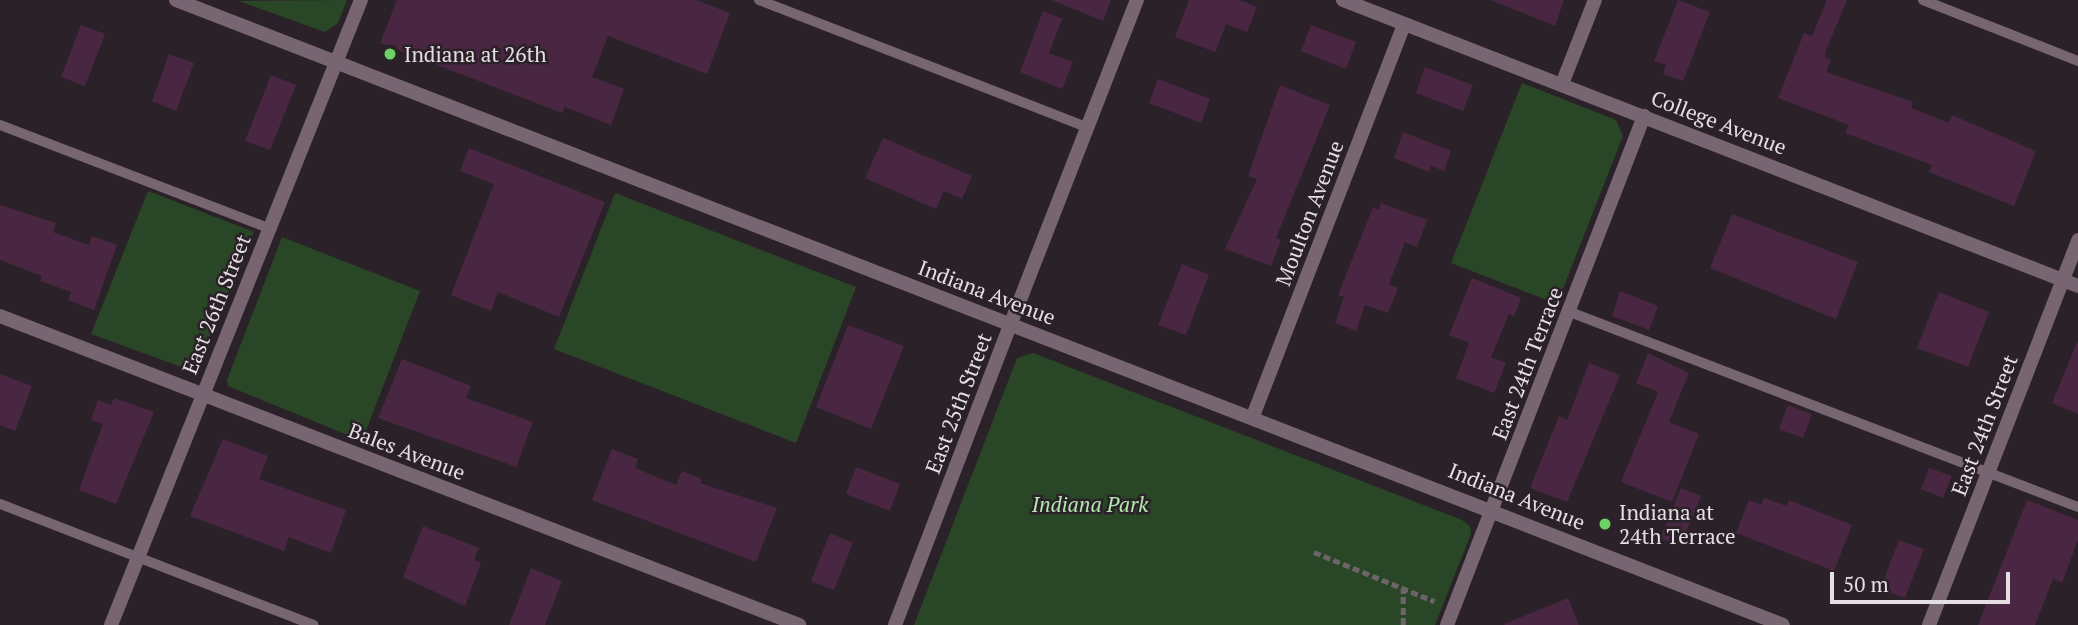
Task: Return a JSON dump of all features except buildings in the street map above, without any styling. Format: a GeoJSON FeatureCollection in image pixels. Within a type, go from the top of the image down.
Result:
{"type":"FeatureCollection","features":[{"type":"Feature","properties":{"kind":"street","name":"Indiana Avenue"},"geometry":{"type":"LineString","coordinates":[[176,0],[1493,509],[1783,625]]}},
{"type":"Feature","properties":{"kind":"street","name":"East 26th Street"},"geometry":{"type":"LineString","coordinates":[[111,625],[361,0]]}},
{"type":"Feature","properties":{"kind":"street","name":"East 25th Street"},"geometry":{"type":"LineString","coordinates":[[895,625],[1137,0]]}},
{"type":"Feature","properties":{"kind":"street","name":"College Avenue"},"geometry":{"type":"LineString","coordinates":[[1343,0],[2078,286]]}},
{"type":"Feature","properties":{"kind":"street"},"geometry":{"type":"LineString","coordinates":[[1562,84],[1595,0]]}},
{"type":"Feature","properties":{"kind":"street","name":"Moulton Avenue"},"geometry":{"type":"LineString","coordinates":[[1253,416],[1404,24]]}},
{"type":"Feature","properties":{"kind":"street","name":"East 24th Terrace"},"geometry":{"type":"LineString","coordinates":[[1447,625],[1644,116]]}},
{"type":"Feature","properties":{"kind":"street","name":"East 24th Street"},"geometry":{"type":"LineString","coordinates":[[1929,625],[2078,240]]}},
{"type":"Feature","properties":{"kind":"street","name":"Bales Avenue"},"geometry":{"type":"LineString","coordinates":[[0,316],[799,625]]}},
{"type":"Feature","properties":{"kind":"lane"},"geometry":{"type":"LineString","coordinates":[[759,0],[1087,127]]}},
{"type":"Feature","properties":{"kind":"lane"},"geometry":{"type":"LineString","coordinates":[[1923,0],[2078,61]]}},
{"type":"Feature","properties":{"kind":"lane"},"geometry":{"type":"LineString","coordinates":[[0,125],[269,229]]}},
{"type":"Feature","properties":{"kind":"lane"},"geometry":{"type":"LineString","coordinates":[[1570,312],[1989,471],[2078,508]]}},
{"type":"Feature","properties":{"kind":"lane"},"geometry":{"type":"LineString","coordinates":[[0,504],[313,625]]}},
{"type":"Feature","properties":{"kind":"path"},"geometry":{"type":"LineString","coordinates":[[1314,552],[1434,601]]}},
{"type":"Feature","properties":{"kind":"path"},"geometry":{"type":"LineString","coordinates":[[1403,589],[1403,625]]}},
{"type":"Feature","properties":{"kind":"green space"},"geometry":{"type":"Polygon","coordinates":[[[347,0],[338,23],[325,32],[239,1],[347,0]]]}},
{"type":"Feature","properties":{"kind":"green space"},"geometry":{"type":"Polygon","coordinates":[[[1522,83],[1616,120],[1623,136],[1557,304],[1451,263],[1522,83]]]}},
{"type":"Feature","properties":{"kind":"green space"},"geometry":{"type":"Polygon","coordinates":[[[148,191],[254,232],[195,372],[91,334],[148,191]]]}},
{"type":"Feature","properties":{"kind":"green space"},"geometry":{"type":"Polygon","coordinates":[[[615,193],[856,287],[796,443],[554,349],[615,193]]]}},
{"type":"Feature","properties":{"kind":"green space"},"geometry":{"type":"Polygon","coordinates":[[[282,237],[420,291],[362,441],[228,386],[227,380],[282,237]]]}},
{"type":"Feature","properties":{"kind":"green space","name":"Indiana Park"},"geometry":{"type":"Polygon","coordinates":[[[1033,353],[1462,520],[1470,526],[1471,534],[1435,625],[914,625],[1017,358],[1033,353]]]}},
{"type":"Feature","properties":{"kind":"place","name":"Indiana at 26th"},"geometry":{"type":"Point","coordinates":[390,54]}},
{"type":"Feature","properties":{"kind":"place","name":"Indiana at 24th Terrace"},"geometry":{"type":"Point","coordinates":[1605,524]}}]}
